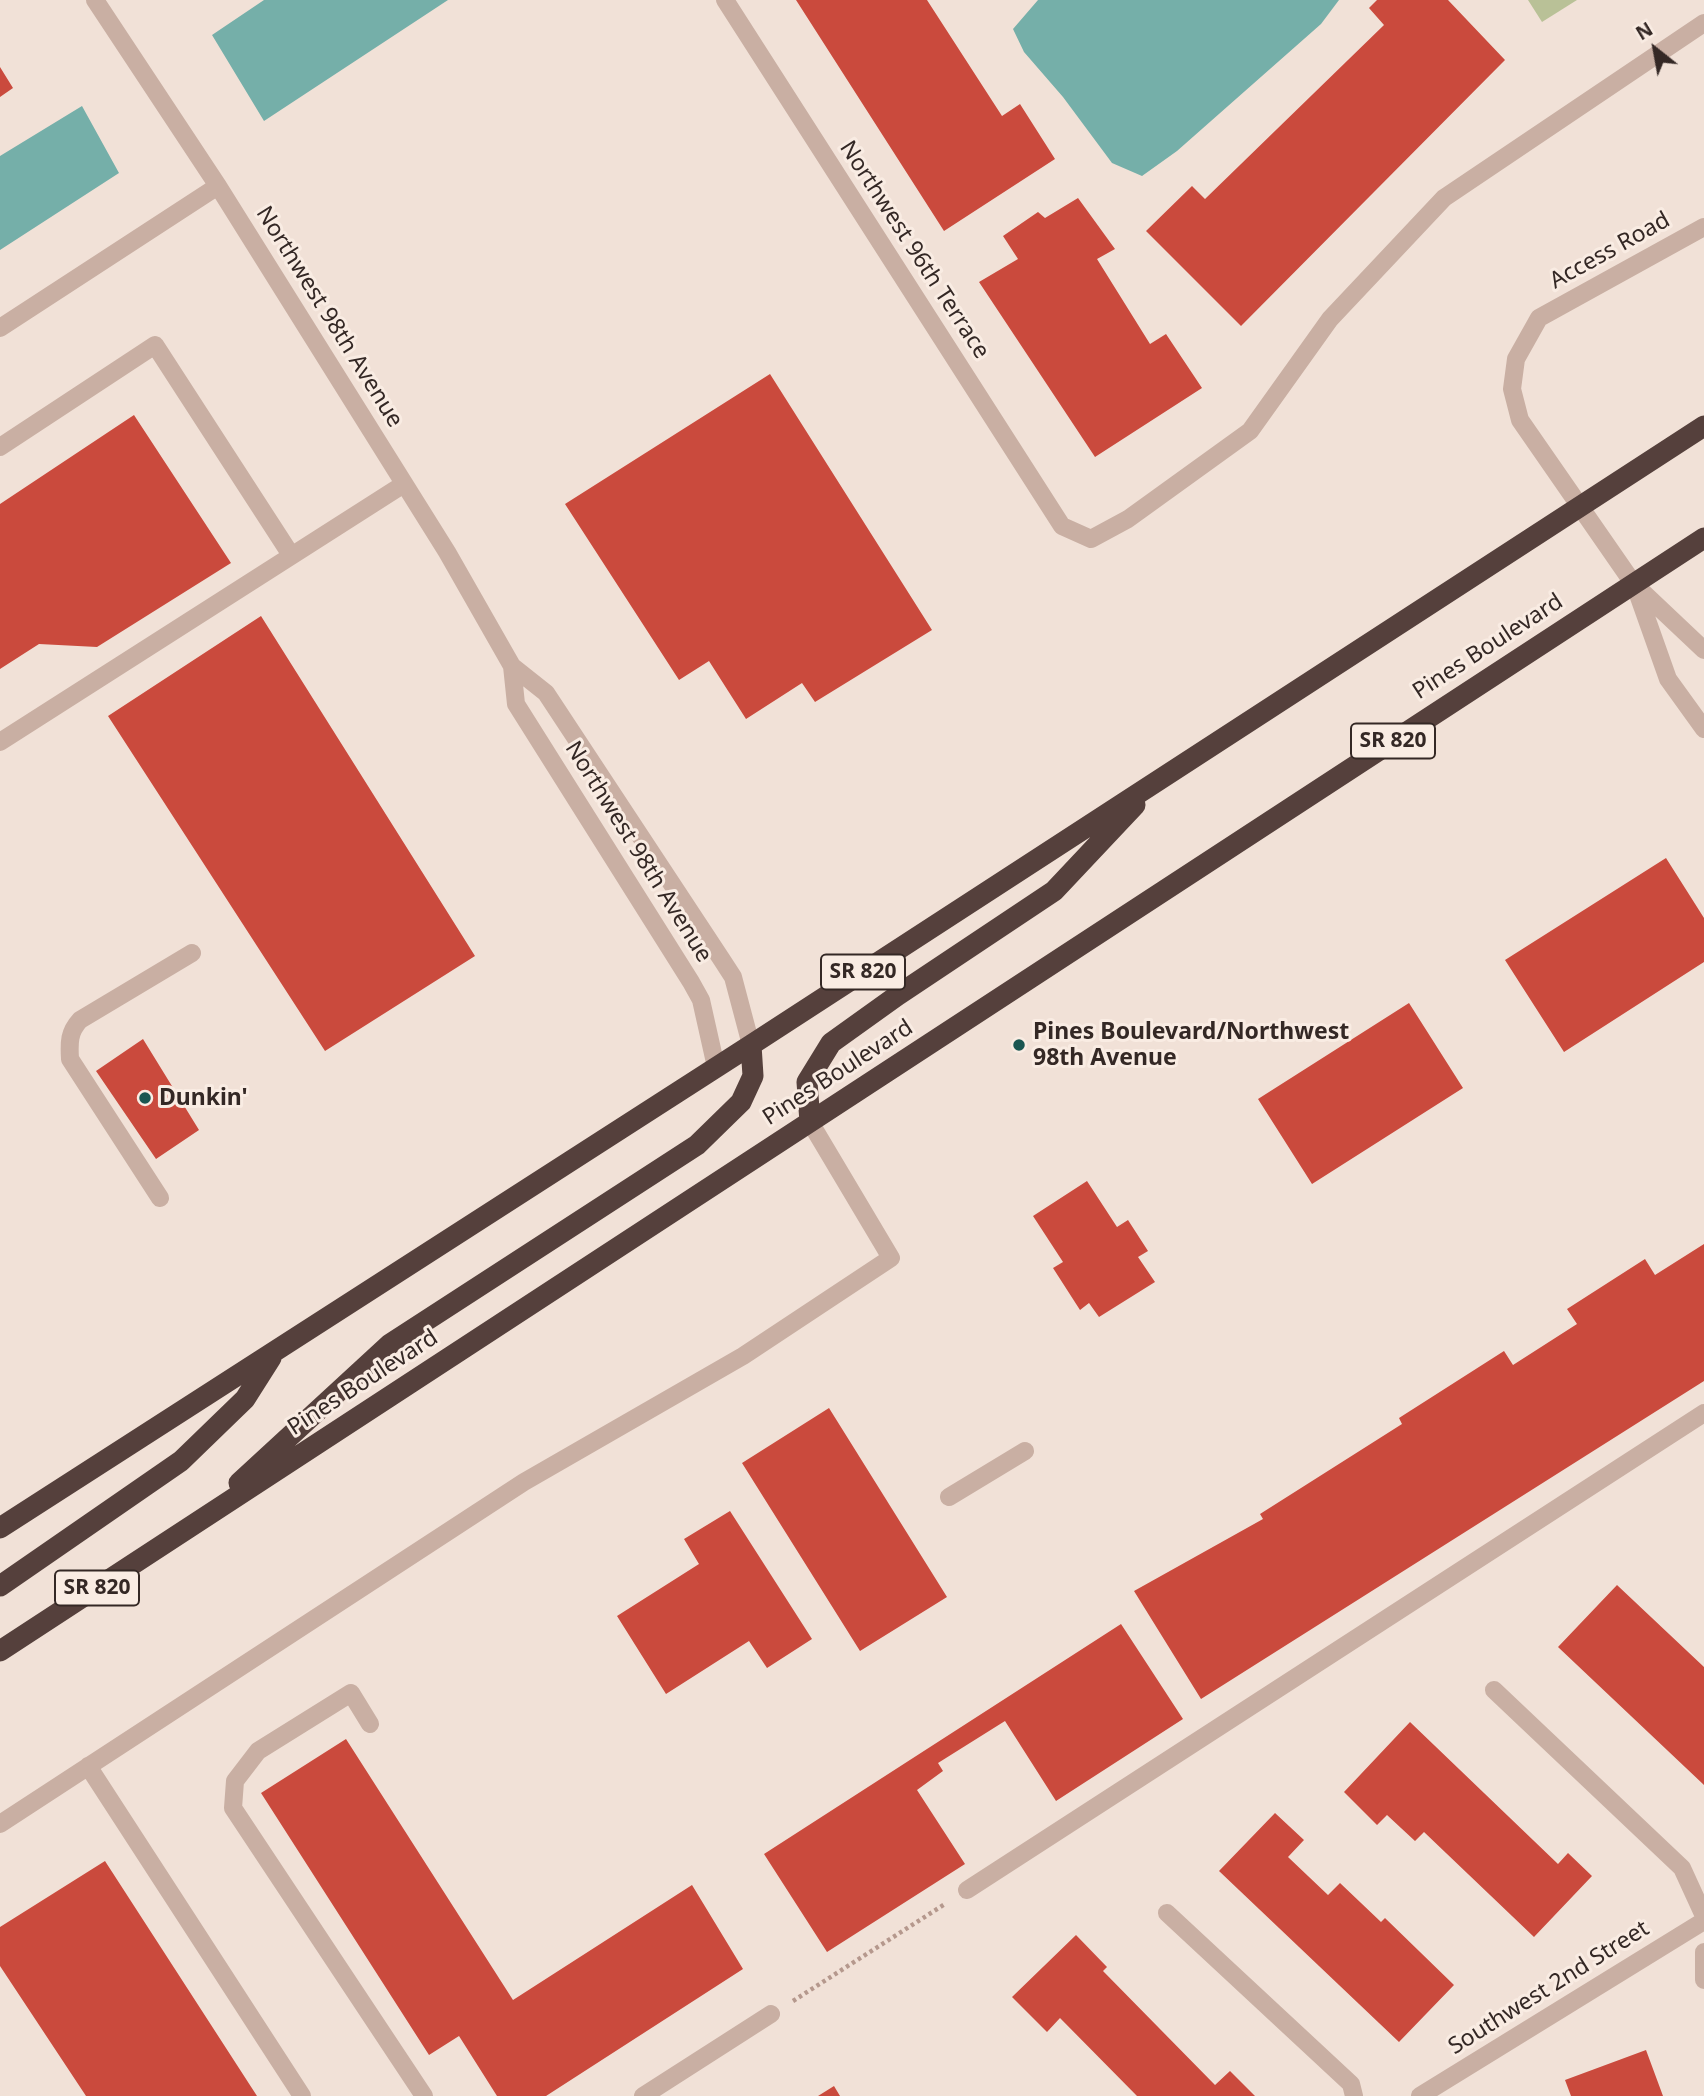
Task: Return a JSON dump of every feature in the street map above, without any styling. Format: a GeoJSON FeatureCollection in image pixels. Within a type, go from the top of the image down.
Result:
{"type":"FeatureCollection","features":[{"type":"Feature","properties":{"kind":"highway","name":"SR 820"},"geometry":{"type":"LineString","coordinates":[[0,1528],[751,1045],[1704,426]]}},
{"type":"Feature","properties":{"kind":"highway","name":"Pines Boulevard"},"geometry":{"type":"LineString","coordinates":[[0,1651],[1704,538]]}},
{"type":"Feature","properties":{"kind":"highway"},"geometry":{"type":"LineString","coordinates":[[810,1122],[807,1082],[831,1043],[1054,891],[1158,780]]}},
{"type":"Feature","properties":{"kind":"highway"},"geometry":{"type":"LineString","coordinates":[[193,1525],[390,1344],[697,1145],[741,1102],[753,1076],[751,1045]]}},
{"type":"Feature","properties":{"kind":"highway"},"geometry":{"type":"LineString","coordinates":[[0,1586],[181,1461],[245,1399],[276,1350]]}},
{"type":"Feature","properties":{"kind":"street","name":"Northwest 98th Avenue"},"geometry":{"type":"LineString","coordinates":[[95,0],[218,186],[447,552],[512,666],[546,693],[733,977],[751,1045]]}},
{"type":"Feature","properties":{"kind":"street","name":"Northwest 96th Terrace"},"geometry":{"type":"LineString","coordinates":[[724,0],[1062,526],[1091,539],[1128,519],[1250,431],[1330,319],[1444,198],[1704,23]]}},
{"type":"Feature","properties":{"kind":"street"},"geometry":{"type":"LineString","coordinates":[[0,328],[218,186]]}},
{"type":"Feature","properties":{"kind":"street","name":"Access Road"},"geometry":{"type":"LineString","coordinates":[[1580,505],[1520,420],[1512,389],[1516,359],[1539,318],[1704,227]]}},
{"type":"Feature","properties":{"kind":"street"},"geometry":{"type":"LineString","coordinates":[[0,447],[155,345],[291,555]]}},
{"type":"Feature","properties":{"kind":"street"},"geometry":{"type":"LineString","coordinates":[[0,742],[404,484]]}},
{"type":"Feature","properties":{"kind":"street"},"geometry":{"type":"LineString","coordinates":[[1580,505],[1633,583],[1704,650]]}},
{"type":"Feature","properties":{"kind":"street"},"geometry":{"type":"LineString","coordinates":[[1633,583],[1668,679],[1704,729]]}},
{"type":"Feature","properties":{"kind":"street","name":"Northwest 98th Avenue"},"geometry":{"type":"LineString","coordinates":[[512,666],[516,704],[701,1000],[716,1067]]}},
{"type":"Feature","properties":{"kind":"street"},"geometry":{"type":"LineString","coordinates":[[160,1198],[70,1059],[69,1045],[71,1030],[80,1020],[192,953]]}},
{"type":"Feature","properties":{"kind":"street"},"geometry":{"type":"LineString","coordinates":[[0,1824],[516,1488],[743,1356],[891,1258],[810,1122]]}},
{"type":"Feature","properties":{"kind":"street"},"geometry":{"type":"LineString","coordinates":[[967,1890],[1704,1413]]}},
{"type":"Feature","properties":{"kind":"street"},"geometry":{"type":"LineString","coordinates":[[949,1497],[1025,1451]]}},
{"type":"Feature","properties":{"kind":"street"},"geometry":{"type":"LineString","coordinates":[[1494,1690],[1682,1868],[1704,1916]]}},
{"type":"Feature","properties":{"kind":"street"},"geometry":{"type":"LineString","coordinates":[[370,1724],[351,1693],[258,1751],[235,1781],[233,1808],[424,2096]]}},
{"type":"Feature","properties":{"kind":"street"},"geometry":{"type":"LineString","coordinates":[[88,1766],[302,2096]]}},
{"type":"Feature","properties":{"kind":"street"},"geometry":{"type":"LineString","coordinates":[[1167,1913],[1351,2084],[1354,2096]]}},
{"type":"Feature","properties":{"kind":"street","name":"Southwest 2nd Street"},"geometry":{"type":"LineString","coordinates":[[1420,2096],[1704,1922]]}},
{"type":"Feature","properties":{"kind":"street"},"geometry":{"type":"LineString","coordinates":[[1704,1952],[1704,1980]]}},
{"type":"Feature","properties":{"kind":"street"},"geometry":{"type":"LineString","coordinates":[[643,2096],[771,2014]]}},
{"type":"Feature","properties":{"kind":"path"},"geometry":{"type":"LineString","coordinates":[[771,2014],[967,1890]]}},
{"type":"Feature","properties":{"kind":"green space"},"geometry":{"type":"Polygon","coordinates":[[[1528,0],[1577,0],[1542,22],[1528,0]]]}},
{"type":"Feature","properties":{"kind":"water"},"geometry":{"type":"Polygon","coordinates":[[[264,0],[448,0],[264,121],[212,35],[264,0]]]}},
{"type":"Feature","properties":{"kind":"water"},"geometry":{"type":"Polygon","coordinates":[[[1038,0],[1339,0],[1321,24],[1177,151],[1142,176],[1112,163],[1063,97],[1024,52],[1013,29],[1038,0]]]}},
{"type":"Feature","properties":{"kind":"water"},"geometry":{"type":"Polygon","coordinates":[[[82,106],[119,173],[0,250],[0,156],[82,106]]]}},
{"type":"Feature","properties":{"kind":"building"},"geometry":{"type":"Polygon","coordinates":[[[796,0],[927,0],[1002,116],[1020,104],[1055,159],[944,231],[796,0]]]}},
{"type":"Feature","properties":{"kind":"building"},"geometry":{"type":"Polygon","coordinates":[[[1377,0],[1448,0],[1505,60],[1241,326],[1146,231],[1192,186],[1205,199],[1384,25],[1369,8],[1377,0]]]}},
{"type":"Feature","properties":{"kind":"building"},"geometry":{"type":"Polygon","coordinates":[[[0,67],[13,88],[0,97],[0,67]]]}},
{"type":"Feature","properties":{"kind":"building"},"geometry":{"type":"Polygon","coordinates":[[[1078,198],[1115,249],[1097,259],[1150,344],[1166,334],[1202,388],[1095,457],[979,282],[1018,259],[1003,236],[1038,212],[1045,218],[1078,198]]]}},
{"type":"Feature","properties":{"kind":"building"},"geometry":{"type":"Polygon","coordinates":[[[770,374],[932,630],[815,702],[802,683],[746,719],[709,661],[679,680],[565,504],[770,374]]]}},
{"type":"Feature","properties":{"kind":"building"},"geometry":{"type":"Polygon","coordinates":[[[134,415],[231,563],[97,647],[39,644],[0,669],[0,504],[134,415]]]}},
{"type":"Feature","properties":{"kind":"building"},"geometry":{"type":"Polygon","coordinates":[[[261,616],[475,956],[325,1051],[108,716],[261,616]]]}},
{"type":"Feature","properties":{"kind":"building"},"geometry":{"type":"Polygon","coordinates":[[[1666,858],[1704,918],[1704,962],[1564,1052],[1505,960],[1666,858]]]}},
{"type":"Feature","properties":{"kind":"building"},"geometry":{"type":"Polygon","coordinates":[[[1409,1003],[1463,1088],[1312,1184],[1258,1099],[1409,1003]]]}},
{"type":"Feature","properties":{"kind":"building"},"geometry":{"type":"Polygon","coordinates":[[[143,1039],[199,1130],[156,1159],[96,1071],[143,1039]]]}},
{"type":"Feature","properties":{"kind":"building"},"geometry":{"type":"Polygon","coordinates":[[[1087,1181],[1117,1227],[1128,1220],[1148,1251],[1138,1257],[1155,1282],[1099,1317],[1089,1303],[1080,1310],[1053,1268],[1063,1262],[1033,1216],[1087,1181]]]}},
{"type":"Feature","properties":{"kind":"building"},"geometry":{"type":"Polygon","coordinates":[[[1704,1244],[1704,1381],[1201,1699],[1134,1591],[1263,1519],[1260,1514],[1402,1424],[1399,1418],[1504,1351],[1513,1365],[1577,1324],[1567,1309],[1645,1259],[1655,1275],[1704,1244]]]}},
{"type":"Feature","properties":{"kind":"building"},"geometry":{"type":"Polygon","coordinates":[[[829,1408],[947,1597],[860,1651],[742,1463],[829,1408]]]}},
{"type":"Feature","properties":{"kind":"building"},"geometry":{"type":"Polygon","coordinates":[[[730,1511],[812,1639],[767,1668],[749,1641],[666,1694],[617,1616],[699,1564],[684,1539],[730,1511]]]}},
{"type":"Feature","properties":{"kind":"building"},"geometry":{"type":"Polygon","coordinates":[[[1617,1585],[1704,1667],[1704,1785],[1558,1647],[1617,1585]]]}},
{"type":"Feature","properties":{"kind":"building"},"geometry":{"type":"Polygon","coordinates":[[[1121,1624],[1183,1719],[1056,1801],[1005,1721],[938,1763],[943,1771],[917,1790],[965,1864],[827,1952],[764,1854],[1121,1624]]]}},
{"type":"Feature","properties":{"kind":"building"},"geometry":{"type":"Polygon","coordinates":[[[1410,1722],[1558,1864],[1568,1853],[1592,1876],[1534,1937],[1424,1832],[1415,1841],[1387,1815],[1377,1825],[1344,1792],[1410,1722]]]}},
{"type":"Feature","properties":{"kind":"building"},"geometry":{"type":"Polygon","coordinates":[[[346,1739],[513,2000],[692,1885],[743,1969],[546,2096],[497,2096],[459,2036],[429,2055],[261,1793],[346,1739]]]}},
{"type":"Feature","properties":{"kind":"building"},"geometry":{"type":"Polygon","coordinates":[[[1275,1813],[1304,1840],[1288,1857],[1328,1895],[1340,1883],[1381,1922],[1385,1918],[1454,1985],[1399,2042],[1219,1871],[1275,1813]]]}},
{"type":"Feature","properties":{"kind":"building"},"geometry":{"type":"Polygon","coordinates":[[[105,1861],[257,2096],[86,2096],[0,1966],[0,1927],[105,1861]]]}},
{"type":"Feature","properties":{"kind":"building"},"geometry":{"type":"Polygon","coordinates":[[[1076,1935],[1107,1967],[1103,1971],[1215,2085],[1230,2071],[1255,2096],[1137,2096],[1060,2018],[1047,2032],[1012,1997],[1076,1935]]]}},
{"type":"Feature","properties":{"kind":"building"},"geometry":{"type":"Polygon","coordinates":[[[1646,2050],[1663,2096],[1571,2096],[1565,2080],[1646,2050]]]}},
{"type":"Feature","properties":{"kind":"building"},"geometry":{"type":"Polygon","coordinates":[[[834,2086],[840,2096],[818,2096],[834,2086]]]}},
{"type":"Feature","properties":{"kind":"place","name":"Pines Boulevard/Northwest 98th Avenue"},"geometry":{"type":"Point","coordinates":[1019,1045]}},
{"type":"Feature","properties":{"kind":"place","name":"Dunkin'"},"geometry":{"type":"Point","coordinates":[145,1098]}}]}
